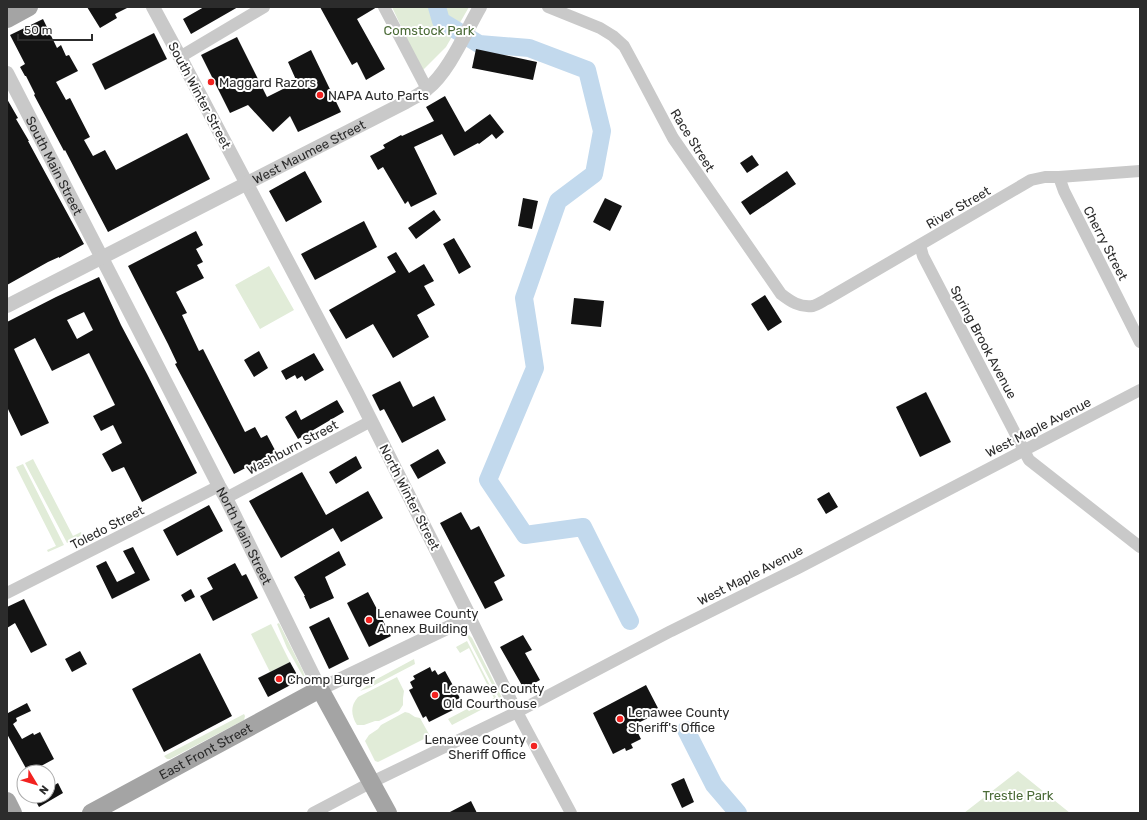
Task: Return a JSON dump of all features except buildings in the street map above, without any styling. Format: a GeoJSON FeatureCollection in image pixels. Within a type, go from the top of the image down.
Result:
{"type":"FeatureCollection","features":[{"type":"Feature","properties":{"kind":"main road"},"geometry":{"type":"LineString","coordinates":[[7,19],[30,7]]}},
{"type":"Feature","properties":{"kind":"main road","name":"North Main Street"},"geometry":{"type":"LineString","coordinates":[[320,689],[388,813]]}},
{"type":"Feature","properties":{"kind":"main road","name":"East Front Street"},"geometry":{"type":"LineString","coordinates":[[91,813],[320,689]]}},
{"type":"Feature","properties":{"kind":"main road"},"geometry":{"type":"LineString","coordinates":[[7,801],[13,813]]}},
{"type":"Feature","properties":{"kind":"street","name":"South Winter Street"},"geometry":{"type":"LineString","coordinates":[[153,7],[246,183]]}},
{"type":"Feature","properties":{"kind":"street"},"geometry":{"type":"LineString","coordinates":[[180,57],[264,7]]}},
{"type":"Feature","properties":{"kind":"street"},"geometry":{"type":"LineString","coordinates":[[384,7],[428,89]]}},
{"type":"Feature","properties":{"kind":"street","name":"Race Street"},"geometry":{"type":"LineString","coordinates":[[548,7],[600,28],[613,36],[624,46],[673,138],[689,162],[781,294],[792,302],[802,306]]}},
{"type":"Feature","properties":{"kind":"street","name":"West Maumee Street"},"geometry":{"type":"LineString","coordinates":[[7,306],[400,105],[428,89],[441,75],[478,10]]}},
{"type":"Feature","properties":{"kind":"street","name":"South Main Street"},"geometry":{"type":"LineString","coordinates":[[7,73],[102,258]]}},
{"type":"Feature","properties":{"kind":"street","name":"River Street"},"geometry":{"type":"LineString","coordinates":[[802,306],[813,306],[827,299],[1031,180],[1045,177],[1140,171]]}},
{"type":"Feature","properties":{"kind":"street","name":"Cherry Street"},"geometry":{"type":"LineString","coordinates":[[1059,177],[1064,191],[1140,342]]}},
{"type":"Feature","properties":{"kind":"street","name":"North Winter Street"},"geometry":{"type":"LineString","coordinates":[[246,183],[371,421],[517,712],[571,813]]}},
{"type":"Feature","properties":{"kind":"street","name":"Spring Brook Avenue"},"geometry":{"type":"LineString","coordinates":[[920,245],[923,256],[1030,460],[1140,547]]}},
{"type":"Feature","properties":{"kind":"street","name":"North Main Street"},"geometry":{"type":"LineString","coordinates":[[102,258],[222,492],[320,689]]}},
{"type":"Feature","properties":{"kind":"street","name":"West Maple Avenue"},"geometry":{"type":"LineString","coordinates":[[313,813],[372,782],[517,712],[671,631],[798,568],[1140,390]]}},
{"type":"Feature","properties":{"kind":"street","name":"Washburn Street"},"geometry":{"type":"LineString","coordinates":[[222,492],[371,421]]}},
{"type":"Feature","properties":{"kind":"street","name":"Toledo Street"},"geometry":{"type":"LineString","coordinates":[[7,593],[222,492]]}},
{"type":"Feature","properties":{"kind":"street"},"geometry":{"type":"LineString","coordinates":[[320,689],[470,617]]}},
{"type":"Feature","properties":{"kind":"green space","name":"Comstock Park"},"geometry":{"type":"Polygon","coordinates":[[[392,7],[469,7],[446,47],[422,71],[392,7]]]}},
{"type":"Feature","properties":{"kind":"green space"},"geometry":{"type":"Polygon","coordinates":[[[269,266],[294,310],[260,329],[235,285],[269,266]]]}},
{"type":"Feature","properties":{"kind":"green space"},"geometry":{"type":"Polygon","coordinates":[[[33,459],[73,536],[81,532],[82,535],[67,543],[25,463],[33,459]]]}},
{"type":"Feature","properties":{"kind":"green space"},"geometry":{"type":"Polygon","coordinates":[[[23,464],[64,545],[48,552],[47,550],[56,546],[16,467],[23,464]]]}},
{"type":"Feature","properties":{"kind":"green space"},"geometry":{"type":"Polygon","coordinates":[[[279,623],[303,671],[305,680],[287,648],[277,624],[279,623]]]}},
{"type":"Feature","properties":{"kind":"green space"},"geometry":{"type":"Polygon","coordinates":[[[271,624],[290,662],[270,672],[251,634],[271,624]]]}},
{"type":"Feature","properties":{"kind":"green space"},"geometry":{"type":"Polygon","coordinates":[[[466,634],[472,638],[502,698],[500,700],[466,634]]]}},
{"type":"Feature","properties":{"kind":"green space"},"geometry":{"type":"Polygon","coordinates":[[[467,641],[498,701],[452,725],[448,719],[467,709],[469,711],[494,698],[469,648],[460,653],[456,647],[467,641]]]}},
{"type":"Feature","properties":{"kind":"green space"},"geometry":{"type":"Polygon","coordinates":[[[414,659],[415,664],[369,688],[360,691],[375,680],[414,659]]]}},
{"type":"Feature","properties":{"kind":"green space"},"geometry":{"type":"Polygon","coordinates":[[[397,677],[404,691],[403,705],[399,711],[379,721],[364,725],[357,725],[352,711],[355,700],[397,677]]]}},
{"type":"Feature","properties":{"kind":"green space"},"geometry":{"type":"Polygon","coordinates":[[[405,712],[420,718],[430,736],[378,762],[375,761],[365,741],[369,735],[381,725],[405,712]]]}},
{"type":"Feature","properties":{"kind":"green space"},"geometry":{"type":"Polygon","coordinates":[[[244,714],[244,720],[170,759],[167,759],[164,756],[244,714]]]}},
{"type":"Feature","properties":{"kind":"green space","name":"Trestle Park"},"geometry":{"type":"Polygon","coordinates":[[[1018,771],[1070,813],[964,813],[1018,771]]]}},
{"type":"Feature","properties":{"kind":"waterway"},"geometry":{"type":"LineString","coordinates":[[437,7],[441,21],[479,44],[529,48],[587,70],[602,131],[594,174],[558,201],[524,298],[535,368],[488,480],[525,535],[583,527],[630,621]]}},
{"type":"Feature","properties":{"kind":"waterway"},"geometry":{"type":"LineString","coordinates":[[686,730],[714,785],[738,813]]}},
{"type":"Feature","properties":{"kind":"place","name":"Maggard Razors"},"geometry":{"type":"Point","coordinates":[211,82]}},
{"type":"Feature","properties":{"kind":"place","name":"NAPA Auto Parts"},"geometry":{"type":"Point","coordinates":[320,95]}},
{"type":"Feature","properties":{"kind":"place","name":"Lenawee County Annex Building"},"geometry":{"type":"Point","coordinates":[369,620]}},
{"type":"Feature","properties":{"kind":"place","name":"Chomp Burger"},"geometry":{"type":"Point","coordinates":[279,679]}},
{"type":"Feature","properties":{"kind":"place","name":"Lenawee County Old Courthouse"},"geometry":{"type":"Point","coordinates":[435,695]}},
{"type":"Feature","properties":{"kind":"place","name":"Lenawee County Sheriff's Office"},"geometry":{"type":"Point","coordinates":[620,719]}},
{"type":"Feature","properties":{"kind":"place","name":"Lenawee County Sheriff Office"},"geometry":{"type":"Point","coordinates":[534,746]}}]}
